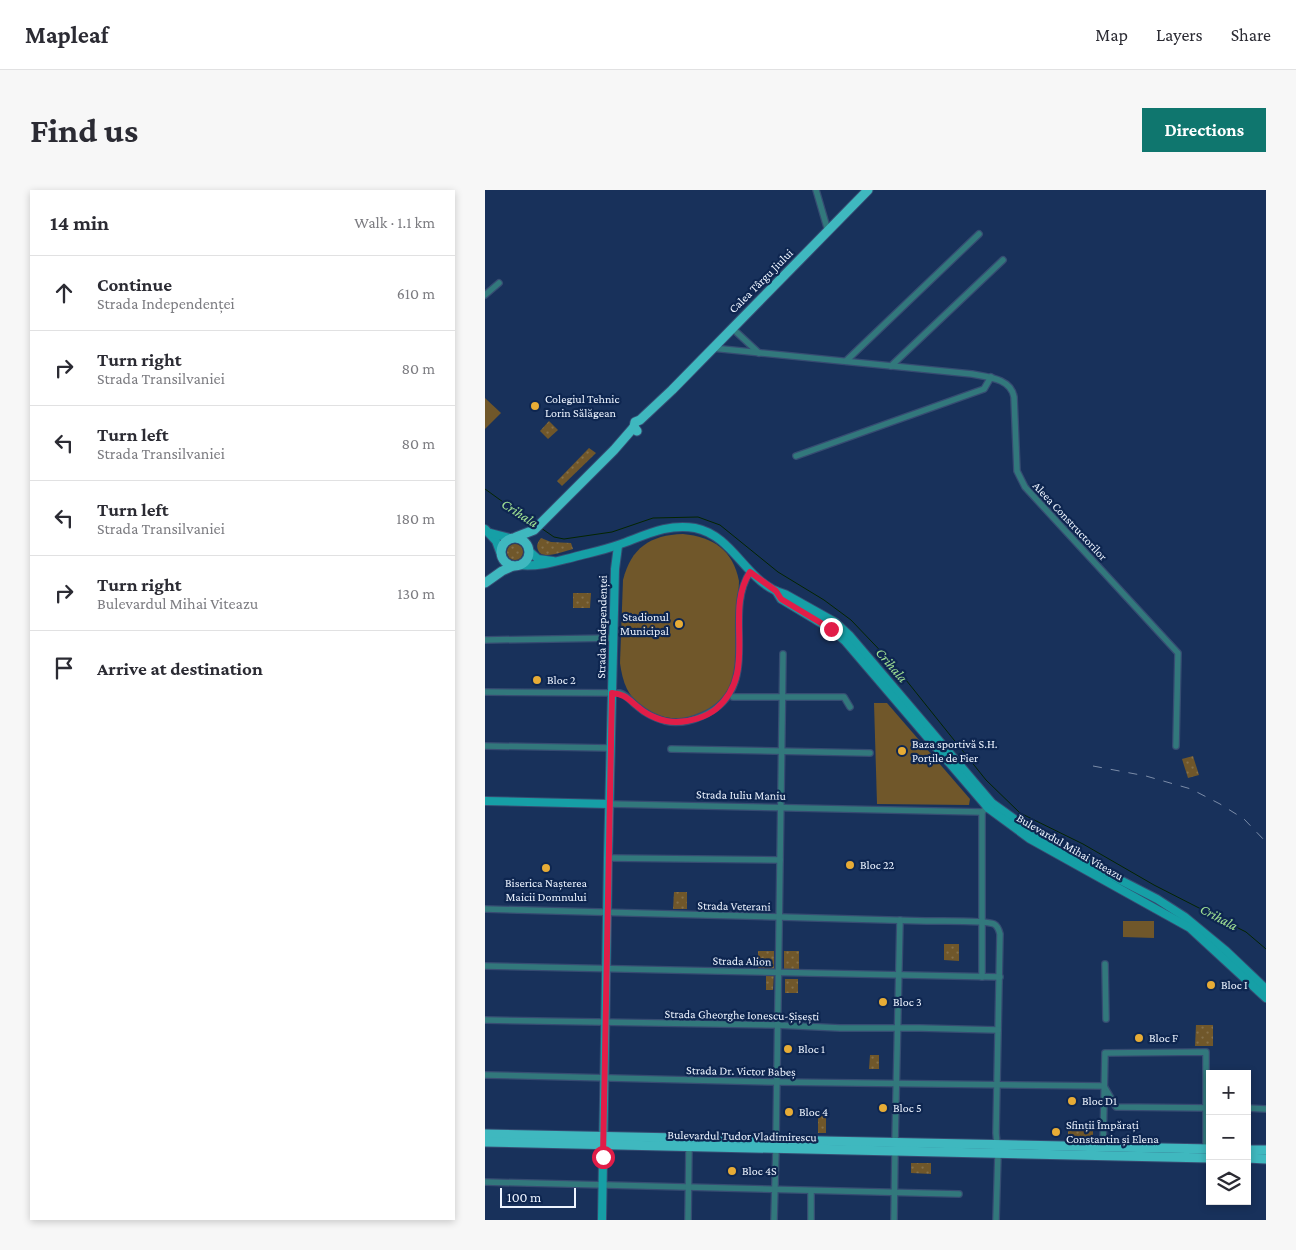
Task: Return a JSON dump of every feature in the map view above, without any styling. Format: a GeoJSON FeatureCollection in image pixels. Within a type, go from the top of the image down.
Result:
{"type":"FeatureCollection","features":[{"type":"Feature","properties":{"kind":"main road","name":"Calea Târgu Jiului"},"geometry":{"type":"LineString","coordinates":[[533,530],[635,429],[643,430],[643,422],[672,390],[868,190]]}},
{"type":"Feature","properties":{"kind":"main road","name":"Bulevardul Mihai Viteazu"},"geometry":{"type":"LineString","coordinates":[[516,566],[543,566],[618,546],[669,527],[697,528],[715,535],[723,541],[750,572],[776,591],[785,594],[835,622],[850,636],[987,808],[1030,839],[1161,902],[1185,918],[1225,950],[1266,998]]}},
{"type":"Feature","properties":{"kind":"main road"},"geometry":{"type":"LineString","coordinates":[[487,581],[501,554],[503,543],[533,530]]}},
{"type":"Feature","properties":{"kind":"main road"},"geometry":{"type":"LineString","coordinates":[[487,581],[526,560],[533,530]]}},
{"type":"Feature","properties":{"kind":"main road"},"geometry":{"type":"LineString","coordinates":[[488,531],[524,541],[529,550],[538,559],[555,562]]}},
{"type":"Feature","properties":{"kind":"main road"},"geometry":{"type":"LineString","coordinates":[[488,531],[505,562],[516,566]]}},
{"type":"Feature","properties":{"kind":"main road","name":"Strada Independenței"},"geometry":{"type":"LineString","coordinates":[[602,1220],[609,804],[615,569],[618,546]]}},
{"type":"Feature","properties":{"kind":"main road","name":"Strada Iuliu Maniu"},"geometry":{"type":"LineString","coordinates":[[485,802],[609,804]]}},
{"type":"Feature","properties":{"kind":"main road","name":"Bulevardul Mihai Viteazu"},"geometry":{"type":"LineString","coordinates":[[1244,972],[1266,989]]}},
{"type":"Feature","properties":{"kind":"main road","name":"Bulevardul Tudor Vladimirescu"},"geometry":{"type":"LineString","coordinates":[[485,1134],[689,1147],[776,1145]]}},
{"type":"Feature","properties":{"kind":"main road","name":"Bulevardul Tudor Vladimirescu"},"geometry":{"type":"LineString","coordinates":[[485,1142],[604,1141],[997,1150]]}},
{"type":"Feature","properties":{"kind":"main road"},"geometry":{"type":"LineString","coordinates":[[997,1150],[1103,1147],[1206,1152]]}},
{"type":"Feature","properties":{"kind":"main road"},"geometry":{"type":"LineString","coordinates":[[997,1150],[1206,1152]]}},
{"type":"Feature","properties":{"kind":"main road"},"geometry":{"type":"LineString","coordinates":[[1251,1150],[1266,1150]]}},
{"type":"Feature","properties":{"kind":"main road"},"geometry":{"type":"LineString","coordinates":[[1251,1158],[1266,1159]]}},
{"type":"Feature","properties":{"kind":"street"},"geometry":{"type":"LineString","coordinates":[[816,190],[828,231]]}},
{"type":"Feature","properties":{"kind":"street"},"geometry":{"type":"LineString","coordinates":[[846,361],[979,234]]}},
{"type":"Feature","properties":{"kind":"street"},"geometry":{"type":"LineString","coordinates":[[891,366],[1003,260]]}},
{"type":"Feature","properties":{"kind":"street"},"geometry":{"type":"LineString","coordinates":[[485,296],[499,283]]}},
{"type":"Feature","properties":{"kind":"street"},"geometry":{"type":"LineString","coordinates":[[732,328],[759,353]]}},
{"type":"Feature","properties":{"kind":"street","name":"Aleea Constructorilor"},"geometry":{"type":"LineString","coordinates":[[712,348],[991,378],[1005,384],[1013,392],[1017,471],[1025,487],[1178,653],[1177,746]]}},
{"type":"Feature","properties":{"kind":"street"},"geometry":{"type":"LineString","coordinates":[[795,456],[984,389],[991,378]]}},
{"type":"Feature","properties":{"kind":"street"},"geometry":{"type":"LineString","coordinates":[[485,692],[612,693],[625,695],[646,713],[667,721],[678,722],[695,719],[712,712],[723,703],[736,682],[741,593],[750,572]]}},
{"type":"Feature","properties":{"kind":"street"},"geometry":{"type":"LineString","coordinates":[[485,640],[613,638]]}},
{"type":"Feature","properties":{"kind":"street"},"geometry":{"type":"LineString","coordinates":[[774,1220],[783,654]]}},
{"type":"Feature","properties":{"kind":"street"},"geometry":{"type":"LineString","coordinates":[[733,697],[844,697],[850,706]]}},
{"type":"Feature","properties":{"kind":"street"},"geometry":{"type":"LineString","coordinates":[[485,746],[611,748]]}},
{"type":"Feature","properties":{"kind":"street"},"geometry":{"type":"LineString","coordinates":[[671,749],[870,753]]}},
{"type":"Feature","properties":{"kind":"street","name":"Strada Iuliu Maniu"},"geometry":{"type":"LineString","coordinates":[[609,804],[987,808]]}},
{"type":"Feature","properties":{"kind":"street"},"geometry":{"type":"LineString","coordinates":[[981,976],[987,808]]}},
{"type":"Feature","properties":{"kind":"street"},"geometry":{"type":"LineString","coordinates":[[608,858],[780,860]]}},
{"type":"Feature","properties":{"kind":"street","name":"Strada Veterani"},"geometry":{"type":"LineString","coordinates":[[485,909],[607,914],[982,922]]}},
{"type":"Feature","properties":{"kind":"street"},"geometry":{"type":"LineString","coordinates":[[894,1220],[900,920]]}},
{"type":"Feature","properties":{"kind":"street"},"geometry":{"type":"LineString","coordinates":[[982,922],[992,923],[999,929],[1000,934],[996,1220]]}},
{"type":"Feature","properties":{"kind":"street"},"geometry":{"type":"LineString","coordinates":[[1105,964],[1106,1019]]}},
{"type":"Feature","properties":{"kind":"street","name":"Strada Alion"},"geometry":{"type":"LineString","coordinates":[[485,966],[999,977]]}},
{"type":"Feature","properties":{"kind":"street","name":"Strada Gheorghe Ionescu-Șișești"},"geometry":{"type":"LineString","coordinates":[[485,1020],[998,1030]]}},
{"type":"Feature","properties":{"kind":"street"},"geometry":{"type":"LineString","coordinates":[[1103,1147],[1105,1053],[1206,1052],[1207,1070]]}},
{"type":"Feature","properties":{"kind":"street","name":"Strada Dr. Victor Babeș"},"geometry":{"type":"LineString","coordinates":[[485,1075],[776,1082],[1104,1086]]}},
{"type":"Feature","properties":{"kind":"street"},"geometry":{"type":"LineString","coordinates":[[1104,1086],[1116,1106],[1206,1108]]}},
{"type":"Feature","properties":{"kind":"street"},"geometry":{"type":"LineString","coordinates":[[1251,1108],[1266,1109]]}},
{"type":"Feature","properties":{"kind":"street"},"geometry":{"type":"LineString","coordinates":[[688,1220],[689,1147]]}},
{"type":"Feature","properties":{"kind":"street"},"geometry":{"type":"LineString","coordinates":[[485,1182],[959,1194]]}},
{"type":"Feature","properties":{"kind":"street"},"geometry":{"type":"LineString","coordinates":[[811,1191],[811,1220]]}},
{"type":"Feature","properties":{"kind":"shaded area"},"geometry":{"type":"Polygon","coordinates":[[[485,398],[501,413],[485,429],[485,398]]]}},
{"type":"Feature","properties":{"kind":"shaded area"},"geometry":{"type":"Polygon","coordinates":[[[549,421],[558,430],[548,439],[540,431],[549,421]]]}},
{"type":"Feature","properties":{"kind":"shaded area"},"geometry":{"type":"Polygon","coordinates":[[[589,448],[596,453],[562,486],[557,481],[589,448]]]}},
{"type":"Feature","properties":{"kind":"shaded area","name":"Stadionul Municipal"},"geometry":{"type":"Polygon","coordinates":[[[683,534],[704,538],[720,547],[727,553],[736,570],[739,581],[735,673],[726,694],[710,710],[687,718],[675,718],[652,713],[642,707],[634,699],[624,683],[620,663],[623,580],[631,559],[644,545],[661,537],[683,534]]]}},
{"type":"Feature","properties":{"kind":"shaded area"},"geometry":{"type":"Polygon","coordinates":[[[541,538],[551,542],[571,543],[573,549],[544,555],[537,548],[541,538]]]}},
{"type":"Feature","properties":{"kind":"shaded area"},"geometry":{"type":"Polygon","coordinates":[[[512,544],[518,544],[523,549],[521,558],[512,560],[507,555],[507,549],[512,544]]]}},
{"type":"Feature","properties":{"kind":"shaded area"},"geometry":{"type":"Polygon","coordinates":[[[573,593],[591,593],[590,608],[573,608],[573,593]]]}},
{"type":"Feature","properties":{"kind":"shaded area","name":"Baza sportivă S.H. Porțile de Fier"},"geometry":{"type":"Polygon","coordinates":[[[874,703],[887,703],[970,799],[969,805],[877,804],[874,703]]]}},
{"type":"Feature","properties":{"kind":"shaded area"},"geometry":{"type":"Polygon","coordinates":[[[1193,756],[1199,775],[1188,778],[1182,759],[1193,756]]]}},
{"type":"Feature","properties":{"kind":"shaded area"},"geometry":{"type":"Polygon","coordinates":[[[674,892],[687,892],[687,909],[673,909],[674,892]]]}},
{"type":"Feature","properties":{"kind":"shaded area"},"geometry":{"type":"Polygon","coordinates":[[[1123,921],[1154,921],[1154,938],[1123,937],[1123,921]]]}},
{"type":"Feature","properties":{"kind":"shaded area"},"geometry":{"type":"Polygon","coordinates":[[[944,944],[959,944],[959,961],[944,960],[944,944]]]}},
{"type":"Feature","properties":{"kind":"shaded area"},"geometry":{"type":"Polygon","coordinates":[[[758,951],[774,951],[774,969],[758,969],[758,951]]]}},
{"type":"Feature","properties":{"kind":"shaded area"},"geometry":{"type":"Polygon","coordinates":[[[784,951],[799,951],[799,970],[784,970],[784,951]]]}},
{"type":"Feature","properties":{"kind":"shaded area"},"geometry":{"type":"Polygon","coordinates":[[[766,973],[774,973],[773,990],[766,990],[766,973]]]}},
{"type":"Feature","properties":{"kind":"shaded area"},"geometry":{"type":"Polygon","coordinates":[[[785,979],[798,979],[798,993],[785,993],[785,979]]]}},
{"type":"Feature","properties":{"kind":"shaded area"},"geometry":{"type":"Polygon","coordinates":[[[1196,1025],[1213,1025],[1213,1046],[1195,1046],[1196,1025]]]}},
{"type":"Feature","properties":{"kind":"shaded area"},"geometry":{"type":"Polygon","coordinates":[[[870,1055],[879,1055],[879,1069],[869,1069],[870,1055]]]}},
{"type":"Feature","properties":{"kind":"shaded area"},"geometry":{"type":"Polygon","coordinates":[[[818,1113],[826,1113],[826,1133],[818,1133],[818,1113]]]}},
{"type":"Feature","properties":{"kind":"shaded area"},"geometry":{"type":"Polygon","coordinates":[[[1068,1128],[1093,1128],[1093,1137],[1068,1137],[1068,1128]]]}},
{"type":"Feature","properties":{"kind":"shaded area"},"geometry":{"type":"Polygon","coordinates":[[[911,1163],[931,1163],[931,1174],[911,1173],[911,1163]]]}},
{"type":"Feature","properties":{"kind":"waterway","name":"Crihala"},"geometry":{"type":"LineString","coordinates":[[485,489],[535,525]]}},
{"type":"Feature","properties":{"kind":"waterway","name":"Crihala"},"geometry":{"type":"LineString","coordinates":[[541,528],[554,537],[564,539],[612,532],[653,518],[698,517],[720,525],[778,572],[824,600],[851,620],[894,665],[986,780],[1020,813],[1083,844],[1154,885],[1246,932],[1266,949]]}},
{"type":"Feature","properties":{"kind":"railway"},"geometry":{"type":"LineString","coordinates":[[1093,766],[1146,776],[1191,789],[1244,819],[1266,842]]}},
{"type":"Feature","properties":{"kind":"place","name":"Colegiul Tehnic Lorin Sălăgean"},"geometry":{"type":"Point","coordinates":[535,406]}},
{"type":"Feature","properties":{"kind":"place","name":"Stadionul Municipal"},"geometry":{"type":"Point","coordinates":[679,624]}},
{"type":"Feature","properties":{"kind":"place","name":"Bloc 2"},"geometry":{"type":"Point","coordinates":[537,680]}},
{"type":"Feature","properties":{"kind":"place","name":"Baza sportivă S.H. Porțile de Fier"},"geometry":{"type":"Point","coordinates":[902,751]}},
{"type":"Feature","properties":{"kind":"place","name":"Bloc 22"},"geometry":{"type":"Point","coordinates":[850,865]}},
{"type":"Feature","properties":{"kind":"place","name":"Biserica Nașterea Maicii Domnului"},"geometry":{"type":"Point","coordinates":[546,868]}},
{"type":"Feature","properties":{"kind":"place","name":"Bloc I"},"geometry":{"type":"Point","coordinates":[1211,985]}},
{"type":"Feature","properties":{"kind":"place","name":"Bloc 3"},"geometry":{"type":"Point","coordinates":[883,1002]}},
{"type":"Feature","properties":{"kind":"place","name":"Bloc F"},"geometry":{"type":"Point","coordinates":[1139,1038]}},
{"type":"Feature","properties":{"kind":"place","name":"Bloc 1"},"geometry":{"type":"Point","coordinates":[788,1049]}},
{"type":"Feature","properties":{"kind":"place","name":"Bloc D1"},"geometry":{"type":"Point","coordinates":[1072,1101]}},
{"type":"Feature","properties":{"kind":"place","name":"Bloc 5"},"geometry":{"type":"Point","coordinates":[883,1108]}},
{"type":"Feature","properties":{"kind":"place","name":"Bloc 4"},"geometry":{"type":"Point","coordinates":[789,1112]}},
{"type":"Feature","properties":{"kind":"place","name":"Sfinții Împărați Constantin și Elena"},"geometry":{"type":"Point","coordinates":[1056,1132]}},
{"type":"Feature","properties":{"kind":"place","name":"Bloc 4S"},"geometry":{"type":"Point","coordinates":[732,1171]}},
{"type":"Feature","properties":{"kind":"route"},"geometry":{"type":"LineString","coordinates":[[603,1157],[612,693],[625,695],[637,707],[655,718],[678,722],[701,717],[712,712],[723,703],[733,690],[736,682],[741,593],[750,572],[758,580],[776,591],[781,599],[831,629]]}}]}
